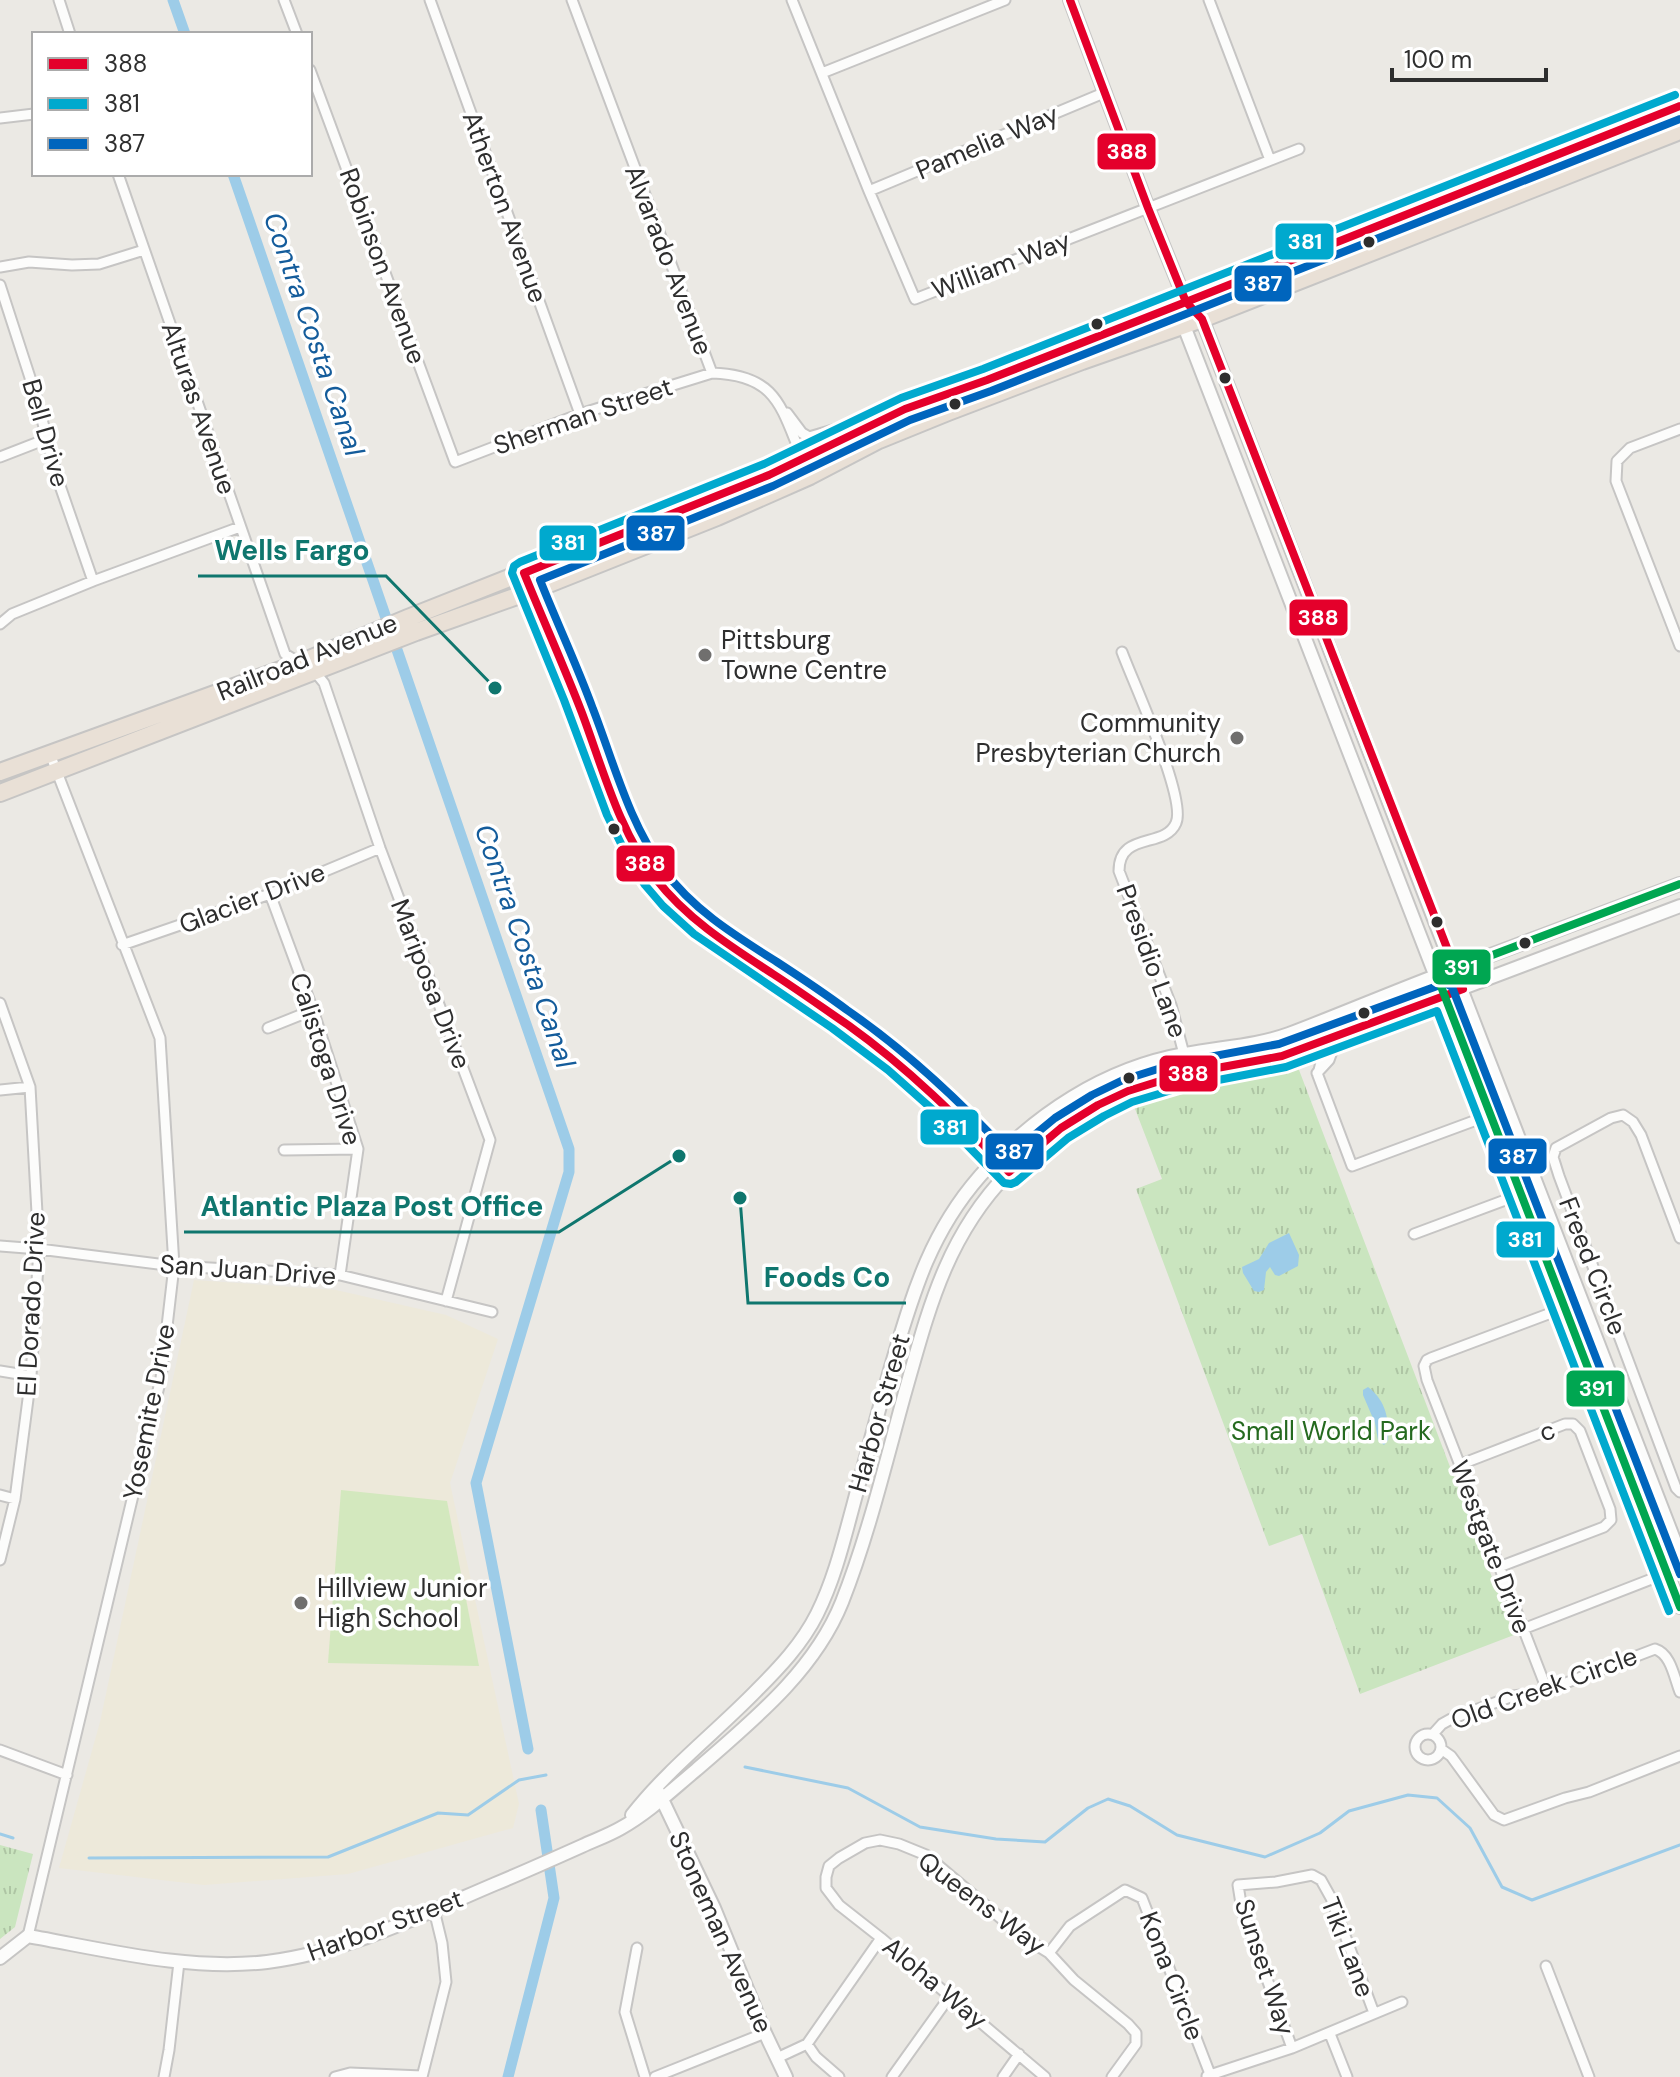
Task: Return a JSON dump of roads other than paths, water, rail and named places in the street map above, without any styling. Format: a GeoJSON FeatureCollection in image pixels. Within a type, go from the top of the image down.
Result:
{"type":"FeatureCollection","features":[{"type":"Feature","properties":{"kind":"highway","name":"Railroad Avenue"},"geometry":{"type":"LineString","coordinates":[[0,793],[315,672],[374,641],[524,573],[769,475],[905,409],[987,380],[1680,106]]}},
{"type":"Feature","properties":{"kind":"highway"},"geometry":{"type":"LineString","coordinates":[[1593,166],[1640,136],[1648,120]]}},
{"type":"Feature","properties":{"kind":"highway","name":"Railroad Avenue"},"geometry":{"type":"LineString","coordinates":[[412,625],[531,591],[717,517],[918,424],[1082,361],[1184,326],[1680,131]]}},
{"type":"Feature","properties":{"kind":"highway","name":"Railroad Avenue"},"geometry":{"type":"LineString","coordinates":[[0,772],[300,663],[374,641]]}},
{"type":"Feature","properties":{"kind":"street"},"geometry":{"type":"LineString","coordinates":[[59,0],[69,32]]}},
{"type":"Feature","properties":{"kind":"street"},"geometry":{"type":"LineString","coordinates":[[284,0],[296,32]]}},
{"type":"Feature","properties":{"kind":"street","name":"Atherton Avenue"},"geometry":{"type":"LineString","coordinates":[[430,0],[580,414]]}},
{"type":"Feature","properties":{"kind":"street","name":"Alvarado Avenue"},"geometry":{"type":"LineString","coordinates":[[572,0],[712,373],[749,378],[763,386],[778,403],[810,476]]}},
{"type":"Feature","properties":{"kind":"street","name":"William Way"},"geometry":{"type":"LineString","coordinates":[[792,0],[915,299],[1299,149]]}},
{"type":"Feature","properties":{"kind":"street"},"geometry":{"type":"LineString","coordinates":[[822,73],[1005,0]]}},
{"type":"Feature","properties":{"kind":"street"},"geometry":{"type":"LineString","coordinates":[[1070,0],[1186,302],[1202,319],[1680,1555]]}},
{"type":"Feature","properties":{"kind":"street"},"geometry":{"type":"LineString","coordinates":[[1209,0],[1270,160]]}},
{"type":"Feature","properties":{"kind":"street","name":"Robinson Avenue"},"geometry":{"type":"LineString","coordinates":[[312,75],[455,462]]}},
{"type":"Feature","properties":{"kind":"street","name":"Pamelia Way"},"geometry":{"type":"LineString","coordinates":[[869,191],[1106,92]]}},
{"type":"Feature","properties":{"kind":"street"},"geometry":{"type":"LineString","coordinates":[[0,118],[32,114]]}},
{"type":"Feature","properties":{"kind":"street","name":"Alturas Avenue"},"geometry":{"type":"LineString","coordinates":[[119,176],[285,654],[315,672]]}},
{"type":"Feature","properties":{"kind":"street"},"geometry":{"type":"LineString","coordinates":[[0,267],[29,262],[99,264],[144,250]]}},
{"type":"Feature","properties":{"kind":"street","name":"Bell Drive"},"geometry":{"type":"LineString","coordinates":[[0,285],[49,438],[58,480],[93,581]]}},
{"type":"Feature","properties":{"kind":"street"},"geometry":{"type":"LineString","coordinates":[[1186,302],[1184,326],[1680,1607]]}},
{"type":"Feature","properties":{"kind":"street","name":"Sherman Street"},"geometry":{"type":"LineString","coordinates":[[455,462],[580,414],[712,373]]}},
{"type":"Feature","properties":{"kind":"street"},"geometry":{"type":"LineString","coordinates":[[778,403],[802,433],[809,437],[843,427],[871,425]]}},
{"type":"Feature","properties":{"kind":"street"},"geometry":{"type":"LineString","coordinates":[[1680,429],[1630,448],[1617,461],[1616,481],[1680,646]]}},
{"type":"Feature","properties":{"kind":"street"},"geometry":{"type":"LineString","coordinates":[[0,457],[49,438]]}},
{"type":"Feature","properties":{"kind":"street"},"geometry":{"type":"LineString","coordinates":[[0,624],[12,614],[93,581],[240,527]]}},
{"type":"Feature","properties":{"kind":"street"},"geometry":{"type":"LineString","coordinates":[[524,573],[582,711],[629,837],[658,883],[701,925],[897,1062],[1009,1172]]}},
{"type":"Feature","properties":{"kind":"street","name":"Presidio Lane"},"geometry":{"type":"LineString","coordinates":[[1122,652],[1171,779],[1178,810],[1172,829],[1126,850],[1120,860],[1119,871],[1171,1005],[1189,1073]]}},
{"type":"Feature","properties":{"kind":"street","name":"Mariposa Drive"},"geometry":{"type":"LineString","coordinates":[[315,672],[324,683],[380,848],[490,1140],[446,1301]]}},
{"type":"Feature","properties":{"kind":"street","name":"Yosemite Drive"},"geometry":{"type":"LineString","coordinates":[[28,1936],[161,1378],[174,1266],[160,1038],[50,754]]}},
{"type":"Feature","properties":{"kind":"street","name":"Glacier Drive"},"geometry":{"type":"LineString","coordinates":[[122,945],[270,894],[380,848]]}},
{"type":"Feature","properties":{"kind":"street","name":"Harbor Street"},"geometry":{"type":"LineString","coordinates":[[623,1827],[656,1786],[784,1663],[816,1617],[836,1567],[910,1301],[927,1257],[966,1192],[996,1158],[1043,1117],[1077,1094],[1127,1070],[1185,1054],[1275,1038],[1680,884]]}},
{"type":"Feature","properties":{"kind":"street","name":"Calistoga Drive"},"geometry":{"type":"LineString","coordinates":[[270,894],[313,1010],[358,1149],[340,1275]]}},
{"type":"Feature","properties":{"kind":"street","name":"Harbor Street"},"geometry":{"type":"LineString","coordinates":[[28,1936],[179,1962],[270,1962],[355,1942],[623,1827],[662,1799],[740,1732],[797,1675],[833,1621],[872,1514],[929,1307],[944,1268],[978,1209],[1009,1172],[1050,1136],[1098,1105],[1145,1085],[1189,1073],[1264,1061],[1680,906]]}},
{"type":"Feature","properties":{"kind":"street","name":"El Dorado Drive"},"geometry":{"type":"LineString","coordinates":[[0,1003],[30,1087],[39,1249],[31,1376],[15,1499],[0,1560]]}},
{"type":"Feature","properties":{"kind":"street"},"geometry":{"type":"LineString","coordinates":[[268,1028],[313,1010]]}},
{"type":"Feature","properties":{"kind":"street"},"geometry":{"type":"LineString","coordinates":[[1317,1073],[1329,1060],[1338,1035]]}},
{"type":"Feature","properties":{"kind":"street"},"geometry":{"type":"LineString","coordinates":[[1317,1043],[1322,1059],[1317,1073]]}},
{"type":"Feature","properties":{"kind":"street"},"geometry":{"type":"LineString","coordinates":[[1317,1073],[1352,1166],[1490,1115]]}},
{"type":"Feature","properties":{"kind":"street"},"geometry":{"type":"LineString","coordinates":[[0,1090],[30,1087]]}},
{"type":"Feature","properties":{"kind":"street","name":"Freed Circle"},"geometry":{"type":"LineString","coordinates":[[1680,1238],[1641,1135],[1633,1122],[1623,1115],[1611,1118],[1556,1148],[1553,1157],[1559,1176],[1680,1492]]}},
{"type":"Feature","properties":{"kind":"street"},"geometry":{"type":"LineString","coordinates":[[284,1150],[358,1149]]}},
{"type":"Feature","properties":{"kind":"street"},"geometry":{"type":"LineString","coordinates":[[1414,1234],[1520,1194],[1528,1193],[1535,1204],[1547,1209]]}},
{"type":"Feature","properties":{"kind":"street","name":"San Juan Drive"},"geometry":{"type":"LineString","coordinates":[[0,1246],[174,1266],[340,1275],[492,1312]]}},
{"type":"Feature","properties":{"kind":"street"},"geometry":{"type":"LineString","coordinates":[[910,1301],[929,1307]]}},
{"type":"Feature","properties":{"kind":"street"},"geometry":{"type":"LineString","coordinates":[[1564,1308],[1575,1307],[1583,1325],[1592,1331]]}},
{"type":"Feature","properties":{"kind":"street","name":"Westgate Drive"},"geometry":{"type":"LineString","coordinates":[[1547,1690],[1459,1465],[1427,1380],[1424,1364],[1431,1358],[1564,1308]]}},
{"type":"Feature","properties":{"kind":"street"},"geometry":{"type":"LineString","coordinates":[[0,1371],[31,1376]]}},
{"type":"Feature","properties":{"kind":"street","name":"c"},"geometry":{"type":"LineString","coordinates":[[1459,1465],[1565,1424],[1575,1425],[1580,1431],[1610,1509],[1611,1520],[1604,1527],[1499,1567]]}},
{"type":"Feature","properties":{"kind":"street"},"geometry":{"type":"LineString","coordinates":[[0,1495],[15,1499]]}},
{"type":"Feature","properties":{"kind":"street"},"geometry":{"type":"LineString","coordinates":[[1523,1629],[1680,1568]]}},
{"type":"Feature","properties":{"kind":"street","name":"Old Creek Circle"},"geometry":{"type":"LineString","coordinates":[[1433,1734],[1446,1722],[1465,1714],[1513,1696],[1547,1690],[1655,1649],[1666,1656],[1680,1692]]}},
{"type":"Feature","properties":{"kind":"street"},"geometry":{"type":"LineString","coordinates":[[1433,1734],[1440,1740],[1441,1749],[1437,1757],[1429,1760],[1421,1758],[1416,1752],[1415,1743],[1420,1736],[1433,1734]]}},
{"type":"Feature","properties":{"kind":"street","name":"Old Creek Circle"},"geometry":{"type":"LineString","coordinates":[[1441,1749],[1451,1756],[1494,1815],[1504,1820],[1589,1792],[1680,1756]]}},
{"type":"Feature","properties":{"kind":"street"},"geometry":{"type":"LineString","coordinates":[[0,1750],[67,1775]]}},
{"type":"Feature","properties":{"kind":"street","name":"Stoneman Avenue"},"geometry":{"type":"LineString","coordinates":[[656,1786],[714,1908],[786,2077]]}},
{"type":"Feature","properties":{"kind":"street","name":"Queens Way"},"geometry":{"type":"LineString","coordinates":[[826,1888],[829,1866],[865,1843],[880,1840],[926,1855],[1023,1937],[1049,1953],[1074,1980],[1136,2033],[1136,2044],[1112,2077]]}},
{"type":"Feature","properties":{"kind":"street","name":"Tiki Lane"},"geometry":{"type":"LineString","coordinates":[[1238,1885],[1312,1875],[1321,1880],[1331,1898],[1374,2013]]}},
{"type":"Feature","properties":{"kind":"street","name":"Sunset Way"},"geometry":{"type":"LineString","coordinates":[[1238,1885],[1242,1910],[1292,2048]]}},
{"type":"Feature","properties":{"kind":"street","name":"Aloha Way"},"geometry":{"type":"LineString","coordinates":[[826,1888],[839,1905],[1045,2077]]}},
{"type":"Feature","properties":{"kind":"street","name":"Kona Circle"},"geometry":{"type":"LineString","coordinates":[[1049,1953],[1070,1926],[1125,1890],[1142,1898],[1208,2075]]}},
{"type":"Feature","properties":{"kind":"street"},"geometry":{"type":"LineString","coordinates":[[335,2077],[350,2073],[422,2076],[446,1982],[444,1955],[434,1910]]}},
{"type":"Feature","properties":{"kind":"street"},"geometry":{"type":"LineString","coordinates":[[0,1958],[28,1936]]}},
{"type":"Feature","properties":{"kind":"street"},"geometry":{"type":"LineString","coordinates":[[777,2058],[807,2044],[881,1938]]}},
{"type":"Feature","properties":{"kind":"street"},"geometry":{"type":"LineString","coordinates":[[637,1948],[625,2012],[645,2077]]}},
{"type":"Feature","properties":{"kind":"street"},"geometry":{"type":"LineString","coordinates":[[164,2077],[179,1962]]}},
{"type":"Feature","properties":{"kind":"street"},"geometry":{"type":"LineString","coordinates":[[1546,1966],[1589,2077]]}},
{"type":"Feature","properties":{"kind":"street"},"geometry":{"type":"LineString","coordinates":[[892,2077],[950,1996]]}},
{"type":"Feature","properties":{"kind":"street"},"geometry":{"type":"LineString","coordinates":[[1208,2075],[1330,2034],[1402,2002]]}},
{"type":"Feature","properties":{"kind":"street"},"geometry":{"type":"LineString","coordinates":[[655,2077],[765,2033]]}},
{"type":"Feature","properties":{"kind":"street"},"geometry":{"type":"LineString","coordinates":[[1330,2034],[1347,2077]]}},
{"type":"Feature","properties":{"kind":"street"},"geometry":{"type":"LineString","coordinates":[[807,2044],[816,2057],[839,2077]]}},
{"type":"Feature","properties":{"kind":"street"},"geometry":{"type":"LineString","coordinates":[[1003,2077],[1019,2054]]}},
{"type":"Feature","properties":{"kind":"water"},"geometry":{"type":"Polygon","coordinates":[[[1289,1233],[1299,1255],[1298,1266],[1279,1276],[1270,1267],[1266,1272],[1264,1290],[1254,1291],[1242,1267],[1259,1259],[1269,1243],[1289,1233]]]}},
{"type":"Feature","properties":{"kind":"water"},"geometry":{"type":"Polygon","coordinates":[[[1368,1387],[1385,1410],[1388,1440],[1384,1445],[1378,1440],[1375,1423],[1363,1395],[1363,1390],[1368,1387]]]}},
{"type":"Feature","properties":{"kind":"waterway","name":"Contra Costa Canal"},"geometry":{"type":"LineString","coordinates":[[173,0],[184,32]]}},
{"type":"Feature","properties":{"kind":"waterway","name":"Contra Costa Canal"},"geometry":{"type":"LineString","coordinates":[[234,176],[569,1149],[569,1172],[476,1483],[528,1749]]}},
{"type":"Feature","properties":{"kind":"waterway"},"geometry":{"type":"LineString","coordinates":[[745,1767],[848,1788],[920,1827],[996,1839],[1045,1842],[1088,1808],[1108,1799],[1130,1806],[1177,1835],[1265,1857],[1320,1833],[1349,1811],[1408,1795],[1437,1798],[1470,1828],[1502,1887],[1532,1900],[1680,1845]]}},
{"type":"Feature","properties":{"kind":"waterway"},"geometry":{"type":"LineString","coordinates":[[89,1858],[328,1857],[438,1813],[468,1815],[519,1780],[546,1775]]}},
{"type":"Feature","properties":{"kind":"waterway","name":"Contra Costa Canal"},"geometry":{"type":"LineString","coordinates":[[508,2077],[554,1898],[541,1810]]}},
{"type":"Feature","properties":{"kind":"waterway"},"geometry":{"type":"LineString","coordinates":[[0,1834],[13,1838]]}},
{"type":"Feature","properties":{"kind":"place","name":"Pittsburg Towne Centre"},"geometry":{"type":"Point","coordinates":[705,655]}},
{"type":"Feature","properties":{"kind":"place","name":"Wells Fargo"},"geometry":{"type":"Point","coordinates":[495,688]}},
{"type":"Feature","properties":{"kind":"place","name":"Community Presbyterian Church"},"geometry":{"type":"Point","coordinates":[1237,738]}},
{"type":"Feature","properties":{"kind":"place","name":"Atlantic Plaza Post Office"},"geometry":{"type":"Point","coordinates":[679,1156]}},
{"type":"Feature","properties":{"kind":"place","name":"Foods Co"},"geometry":{"type":"Point","coordinates":[740,1198]}},
{"type":"Feature","properties":{"kind":"place","name":"Hillview Junior High School"},"geometry":{"type":"Point","coordinates":[301,1603]}},
{"type":"Feature","properties":{"kind":"park label","name":"Small World Park"},"geometry":{"type":"Point","coordinates":[1331,1431]}}]}
